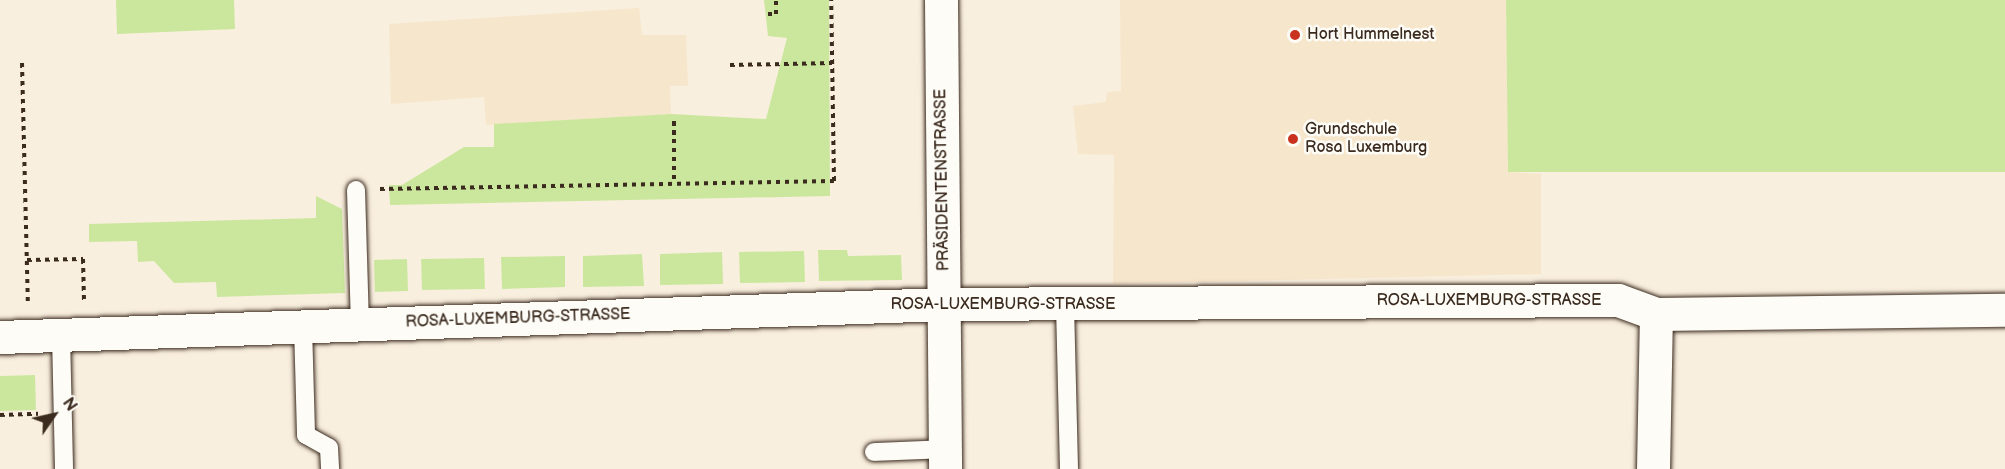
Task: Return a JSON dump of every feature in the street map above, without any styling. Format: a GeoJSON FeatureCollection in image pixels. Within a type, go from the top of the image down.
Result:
{"type":"FeatureCollection","features":[{"type":"Feature","properties":{"kind":"street","name":"PRÄSIDENTENSTRASSE"},"geometry":{"type":"LineString","coordinates":[[941,0],[945,459]]}},
{"type":"Feature","properties":{"kind":"street","name":"ROSA-LUXEMBURG-STRASSE"},"geometry":{"type":"LineString","coordinates":[[44,335],[945,304],[1618,300],[1656,314],[2005,310]]}},
{"type":"Feature","properties":{"kind":"street"},"geometry":{"type":"LineString","coordinates":[[1653,469],[1656,314]]}},
{"type":"Feature","properties":{"kind":"lane"},"geometry":{"type":"LineString","coordinates":[[356,190],[360,324]]}},
{"type":"Feature","properties":{"kind":"lane"},"geometry":{"type":"LineString","coordinates":[[1065,305],[1069,469]]}},
{"type":"Feature","properties":{"kind":"lane"},"geometry":{"type":"LineString","coordinates":[[303,326],[306,435],[329,448],[330,469]]}},
{"type":"Feature","properties":{"kind":"lane"},"geometry":{"type":"LineString","coordinates":[[44,335],[63,414],[64,469]]}},
{"type":"Feature","properties":{"kind":"lane"},"geometry":{"type":"LineString","coordinates":[[874,452],[945,459]]}},
{"type":"Feature","properties":{"kind":"path"},"geometry":{"type":"LineString","coordinates":[[768,14],[777,14],[776,0]]}},
{"type":"Feature","properties":{"kind":"path"},"geometry":{"type":"LineString","coordinates":[[356,190],[834,181],[831,0]]}},
{"type":"Feature","properties":{"kind":"path"},"geometry":{"type":"LineString","coordinates":[[22,63],[27,260],[44,335]]}},
{"type":"Feature","properties":{"kind":"path"},"geometry":{"type":"LineString","coordinates":[[730,65],[832,63]]}},
{"type":"Feature","properties":{"kind":"path"},"geometry":{"type":"LineString","coordinates":[[674,121],[675,184]]}},
{"type":"Feature","properties":{"kind":"path"},"geometry":{"type":"LineString","coordinates":[[27,260],[83,259],[44,335]]}},
{"type":"Feature","properties":{"kind":"path"},"geometry":{"type":"LineString","coordinates":[[0,415],[63,414]]}},
{"type":"Feature","properties":{"kind":"shaded area","name":"Grundschule Rosa Luxemburg"},"geometry":{"type":"Polygon","coordinates":[[[1120,0],[1506,0],[1508,172],[1541,174],[1541,274],[1113,284],[1114,155],[1078,154],[1073,106],[1106,102],[1107,92],[1121,91],[1120,0]]]}},
{"type":"Feature","properties":{"kind":"shaded area"},"geometry":{"type":"Polygon","coordinates":[[[639,8],[642,35],[686,35],[688,86],[670,86],[671,114],[486,125],[484,97],[391,104],[389,24],[639,8]]]}},
{"type":"Feature","properties":{"kind":"green space"},"geometry":{"type":"Polygon","coordinates":[[[116,0],[234,0],[235,29],[117,34],[116,0]]]}},
{"type":"Feature","properties":{"kind":"green space"},"geometry":{"type":"Polygon","coordinates":[[[764,0],[829,0],[830,196],[390,205],[389,185],[402,185],[464,147],[494,147],[494,124],[671,114],[766,119],[787,38],[768,36],[764,0]]]}},
{"type":"Feature","properties":{"kind":"green space"},"geometry":{"type":"Polygon","coordinates":[[[1506,0],[2005,0],[2005,172],[1508,172],[1506,0]]]}},
{"type":"Feature","properties":{"kind":"green space"},"geometry":{"type":"Polygon","coordinates":[[[316,196],[342,209],[345,293],[217,297],[216,282],[174,283],[154,261],[138,262],[137,241],[89,242],[89,224],[316,218],[316,196]]]}},
{"type":"Feature","properties":{"kind":"green space"},"geometry":{"type":"Polygon","coordinates":[[[818,250],[847,250],[848,256],[901,255],[902,280],[819,281],[818,250]]]}},
{"type":"Feature","properties":{"kind":"green space"},"geometry":{"type":"Polygon","coordinates":[[[804,251],[805,282],[740,283],[739,252],[804,251]]]}},
{"type":"Feature","properties":{"kind":"green space"},"geometry":{"type":"Polygon","coordinates":[[[722,252],[723,284],[660,285],[660,254],[722,252]]]}},
{"type":"Feature","properties":{"kind":"green space"},"geometry":{"type":"Polygon","coordinates":[[[642,254],[644,286],[583,287],[583,256],[642,254]]]}},
{"type":"Feature","properties":{"kind":"green space"},"geometry":{"type":"Polygon","coordinates":[[[565,256],[565,287],[502,289],[501,257],[565,256]]]}},
{"type":"Feature","properties":{"kind":"green space"},"geometry":{"type":"Polygon","coordinates":[[[484,258],[485,289],[422,290],[421,259],[484,258]]]}},
{"type":"Feature","properties":{"kind":"green space"},"geometry":{"type":"Polygon","coordinates":[[[407,259],[408,291],[375,292],[374,260],[407,259]]]}},
{"type":"Feature","properties":{"kind":"green space"},"geometry":{"type":"Polygon","coordinates":[[[35,375],[36,410],[0,411],[0,376],[35,375]]]}},
{"type":"Feature","properties":{"kind":"place","name":"Hort Hummelnest"},"geometry":{"type":"Point","coordinates":[1295,35]}},
{"type":"Feature","properties":{"kind":"place","name":"Grundschule Rosa Luxemburg"},"geometry":{"type":"Point","coordinates":[1293,139]}}]}
